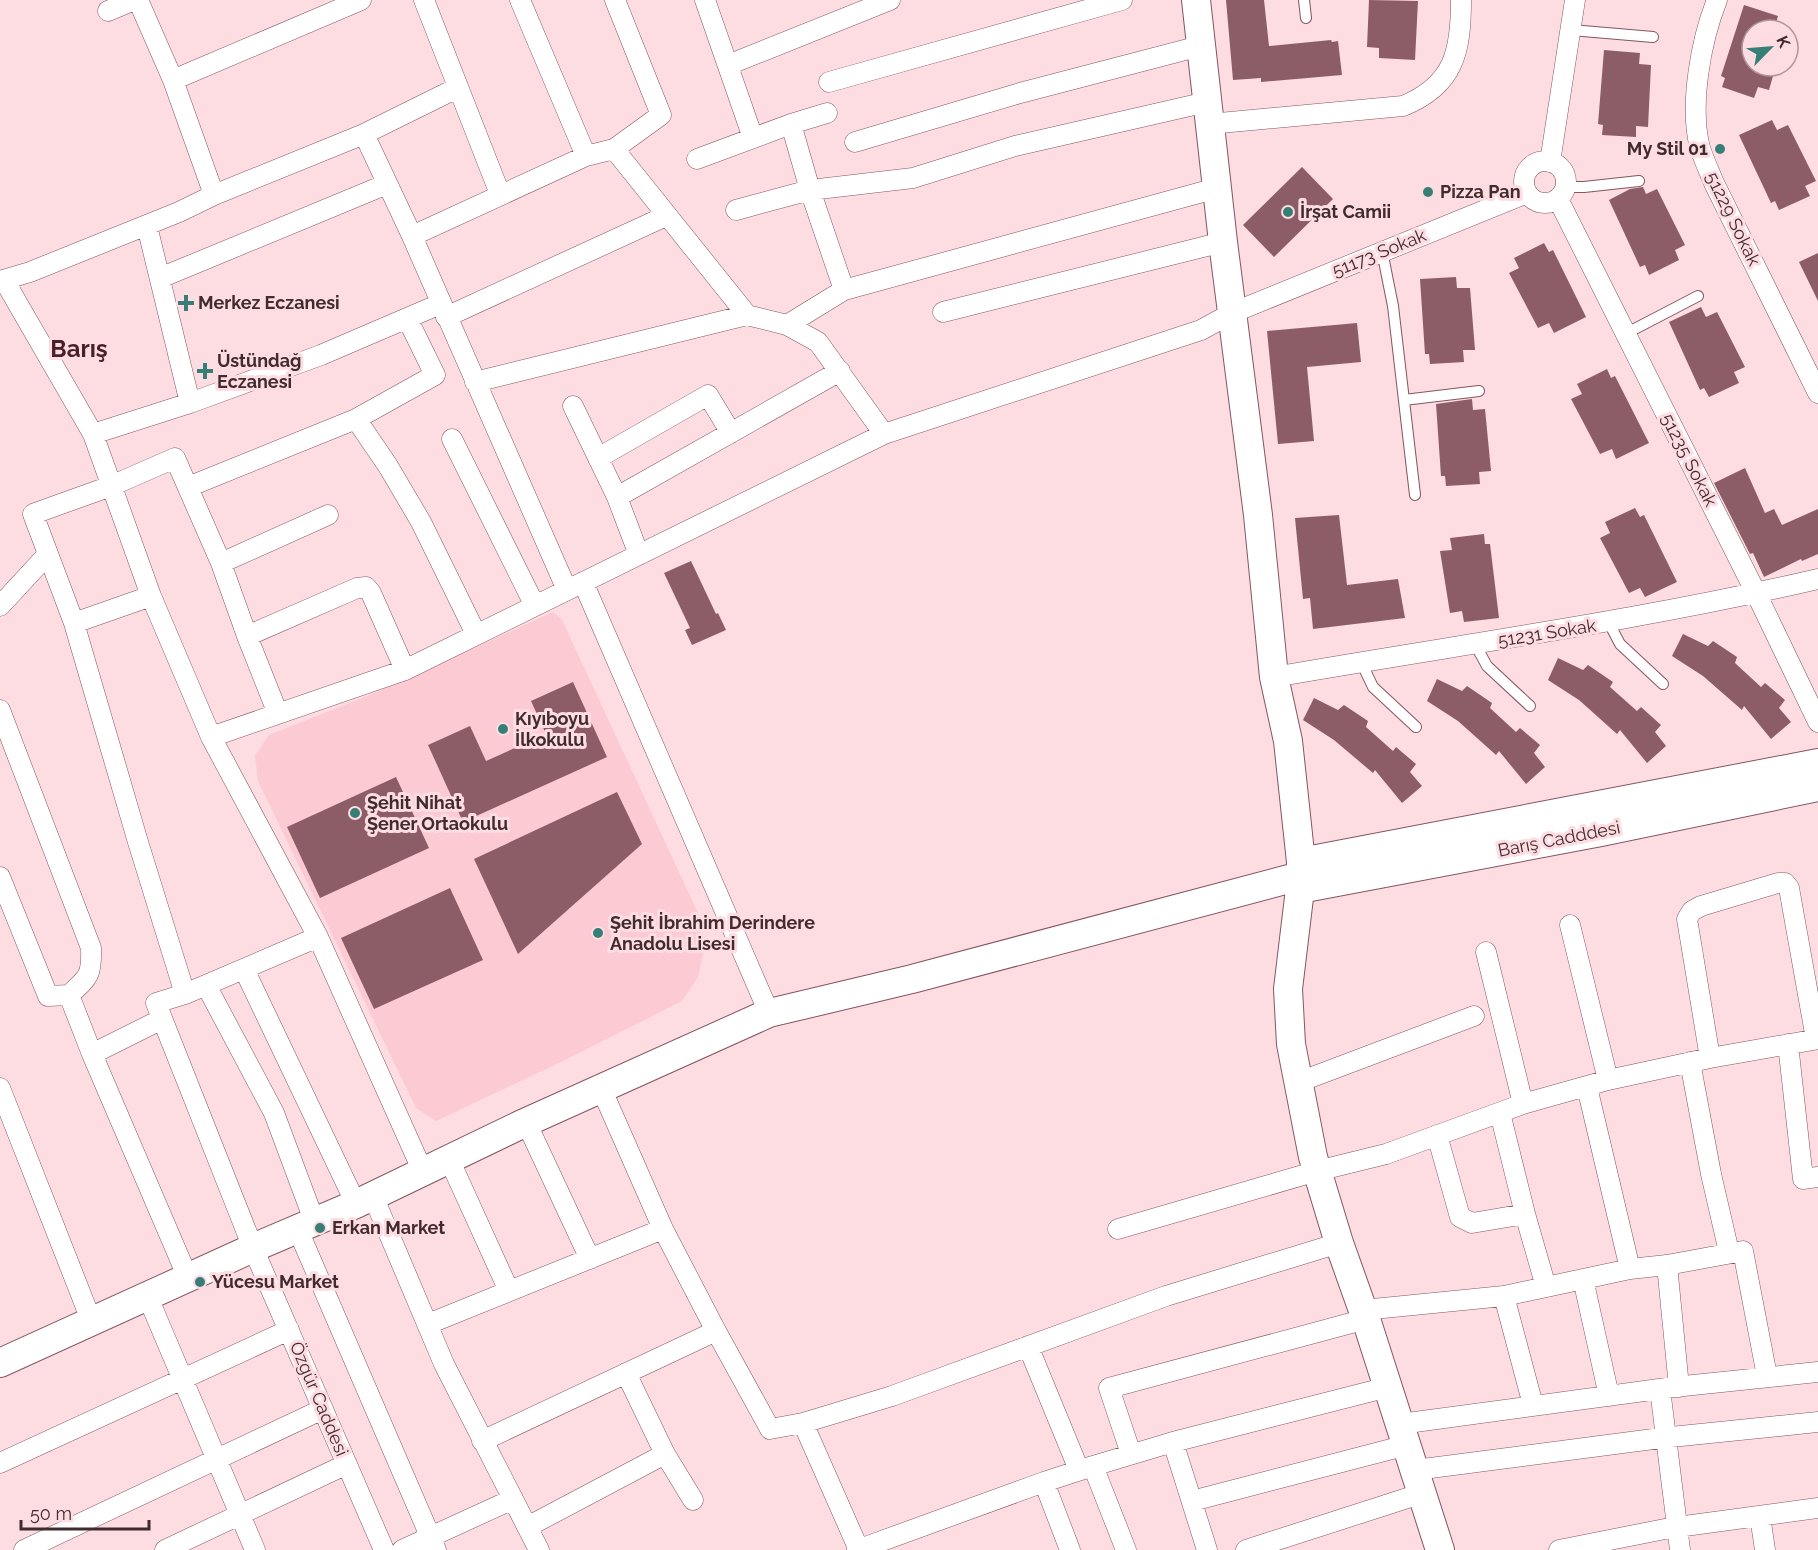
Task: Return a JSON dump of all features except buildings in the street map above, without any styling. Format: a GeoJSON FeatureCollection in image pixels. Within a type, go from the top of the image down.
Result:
{"type":"FeatureCollection","features":[{"type":"Feature","properties":{"kind":"main road"},"geometry":{"type":"LineString","coordinates":[[1196,0],[1223,242],[1258,515],[1274,677],[1288,741],[1300,876],[1288,989],[1291,1044],[1317,1171],[1440,1550]]}},
{"type":"Feature","properties":{"kind":"main road","name":"Barış Cadddesi"},"geometry":{"type":"LineString","coordinates":[[1300,876],[1818,763]]}},
{"type":"Feature","properties":{"kind":"main road","name":"Barış Cadddesi"},"geometry":{"type":"LineString","coordinates":[[1300,876],[1601,832],[1818,787]]}},
{"type":"Feature","properties":{"kind":"main road"},"geometry":{"type":"LineString","coordinates":[[1,1360],[364,1200],[526,1122],[769,1013],[912,979],[1300,876]]}},
{"type":"Feature","properties":{"kind":"street"},"geometry":{"type":"LineString","coordinates":[[108,11],[136,0],[173,80],[214,195]]}},
{"type":"Feature","properties":{"kind":"street"},"geometry":{"type":"LineString","coordinates":[[173,80],[361,0]]}},
{"type":"Feature","properties":{"kind":"street"},"geometry":{"type":"LineString","coordinates":[[424,0],[500,194]]}},
{"type":"Feature","properties":{"kind":"street"},"geometry":{"type":"LineString","coordinates":[[520,0],[586,156]]}},
{"type":"Feature","properties":{"kind":"street"},"geometry":{"type":"LineString","coordinates":[[412,236],[586,156],[614,149],[661,115],[615,0]]}},
{"type":"Feature","properties":{"kind":"street"},"geometry":{"type":"LineString","coordinates":[[705,0],[753,138]]}},
{"type":"Feature","properties":{"kind":"street"},"geometry":{"type":"LineString","coordinates":[[728,65],[890,0]]}},
{"type":"Feature","properties":{"kind":"street"},"geometry":{"type":"LineString","coordinates":[[829,82],[1122,0]]}},
{"type":"Feature","properties":{"kind":"street"},"geometry":{"type":"LineString","coordinates":[[736,210],[810,190],[914,178],[1015,146],[1208,113],[1403,106],[1434,89],[1454,61],[1460,41],[1461,0]]}},
{"type":"Feature","properties":{"kind":"street"},"geometry":{"type":"LineString","coordinates":[[1550,162],[1575,0]]}},
{"type":"Feature","properties":{"kind":"street","name":"51229 Sokak"},"geometry":{"type":"LineString","coordinates":[[1717,0],[1703,50],[1698,84],[1696,119],[1700,148],[1714,183],[1818,393]]}},
{"type":"Feature","properties":{"kind":"street"},"geometry":{"type":"LineString","coordinates":[[855,142],[1020,93],[1200,46]]}},
{"type":"Feature","properties":{"kind":"street"},"geometry":{"type":"LineString","coordinates":[[423,1172],[318,937],[211,737],[150,596],[93,434],[2,280],[30,272],[179,212],[214,195],[364,134],[458,88]]}},
{"type":"Feature","properties":{"kind":"street"},"geometry":{"type":"LineString","coordinates":[[697,159],[791,123],[827,113]]}},
{"type":"Feature","properties":{"kind":"street"},"geometry":{"type":"LineString","coordinates":[[791,123],[810,190],[844,290]]}},
{"type":"Feature","properties":{"kind":"street"},"geometry":{"type":"LineString","coordinates":[[364,134],[412,236],[475,382],[575,586],[769,1013]]}},
{"type":"Feature","properties":{"kind":"street"},"geometry":{"type":"LineString","coordinates":[[614,149],[747,315]]}},
{"type":"Feature","properties":{"kind":"street"},"geometry":{"type":"LineString","coordinates":[[1550,162],[1565,174],[1562,193],[1545,204],[1531,198],[1524,186],[1527,172],[1537,163],[1550,162]]}},
{"type":"Feature","properties":{"kind":"street"},"geometry":{"type":"LineString","coordinates":[[160,278],[387,184]]}},
{"type":"Feature","properties":{"kind":"street"},"geometry":{"type":"LineString","coordinates":[[787,325],[844,290],[1217,188]]}},
{"type":"Feature","properties":{"kind":"street","name":"51173 Sokak"},"geometry":{"type":"LineString","coordinates":[[211,737],[405,670],[884,434],[1201,330],[1232,313],[1527,193]]}},
{"type":"Feature","properties":{"kind":"street","name":"51235 Sokak"},"geometry":{"type":"LineString","coordinates":[[1562,193],[1625,334],[1756,593],[1818,722]]}},
{"type":"Feature","properties":{"kind":"street"},"geometry":{"type":"LineString","coordinates":[[93,434],[190,403],[321,355],[407,318],[443,311],[666,216]]}},
{"type":"Feature","properties":{"kind":"street"},"geometry":{"type":"LineString","coordinates":[[147,225],[190,403]]}},
{"type":"Feature","properties":{"kind":"street"},"geometry":{"type":"LineString","coordinates":[[943,312],[1223,242]]}},
{"type":"Feature","properties":{"kind":"street"},"geometry":{"type":"LineString","coordinates":[[475,382],[747,315],[787,325],[818,342],[884,434]]}},
{"type":"Feature","properties":{"kind":"street"},"geometry":{"type":"LineString","coordinates":[[188,487],[356,419],[435,375],[407,318]]}},
{"type":"Feature","properties":{"kind":"street"},"geometry":{"type":"LineString","coordinates":[[617,497],[840,371]]}},
{"type":"Feature","properties":{"kind":"street"},"geometry":{"type":"LineString","coordinates":[[598,458],[708,395],[731,433]]}},
{"type":"Feature","properties":{"kind":"street"},"geometry":{"type":"LineString","coordinates":[[573,406],[617,497],[639,555]]}},
{"type":"Feature","properties":{"kind":"street"},"geometry":{"type":"LineString","coordinates":[[356,419],[388,466],[421,522],[477,634]]}},
{"type":"Feature","properties":{"kind":"street"},"geometry":{"type":"LineString","coordinates":[[452,439],[535,606]]}},
{"type":"Feature","properties":{"kind":"street"},"geometry":{"type":"LineString","coordinates":[[185,994],[74,623],[33,514],[111,486],[175,458],[221,563],[278,714]]}},
{"type":"Feature","properties":{"kind":"street"},"geometry":{"type":"LineString","coordinates":[[221,563],[328,515]]}},
{"type":"Feature","properties":{"kind":"street"},"geometry":{"type":"LineString","coordinates":[[0,606],[48,554]]}},
{"type":"Feature","properties":{"kind":"street","name":"51231 Sokak"},"geometry":{"type":"LineString","coordinates":[[1274,677],[1609,623],[1756,593],[1816,584]]}},
{"type":"Feature","properties":{"kind":"street"},"geometry":{"type":"LineString","coordinates":[[247,636],[357,588],[366,587],[371,593],[405,670]]}},
{"type":"Feature","properties":{"kind":"street"},"geometry":{"type":"LineString","coordinates":[[74,623],[150,596]]}},
{"type":"Feature","properties":{"kind":"street"},"geometry":{"type":"LineString","coordinates":[[0,710],[91,948],[92,968],[83,983],[69,995],[48,996],[0,876]]}},
{"type":"Feature","properties":{"kind":"street"},"geometry":{"type":"LineString","coordinates":[[1118,1229],[1317,1171],[1386,1154],[1523,1104],[1608,1080],[1710,1058],[1817,1039],[1789,888],[1785,883],[1778,883],[1701,906],[1689,914],[1687,919],[1710,1058]]}},
{"type":"Feature","properties":{"kind":"street"},"geometry":{"type":"LineString","coordinates":[[1570,925],[1608,1080]]}},
{"type":"Feature","properties":{"kind":"street"},"geometry":{"type":"LineString","coordinates":[[92,1054],[162,1019],[156,1003],[185,994],[318,937]]}},
{"type":"Feature","properties":{"kind":"street"},"geometry":{"type":"LineString","coordinates":[[1486,952],[1523,1104]]}},
{"type":"Feature","properties":{"kind":"street"},"geometry":{"type":"LineString","coordinates":[[244,969],[428,1324],[444,1364],[539,1550]]}},
{"type":"Feature","properties":{"kind":"street"},"geometry":{"type":"LineString","coordinates":[[206,985],[274,1113],[306,1226],[433,1543]]}},
{"type":"Feature","properties":{"kind":"street"},"geometry":{"type":"LineString","coordinates":[[69,995],[188,1278]]}},
{"type":"Feature","properties":{"kind":"street"},"geometry":{"type":"LineString","coordinates":[[1299,1082],[1474,1016]]}},
{"type":"Feature","properties":{"kind":"street","name":"Özgür Caddesi"},"geometry":{"type":"LineString","coordinates":[[162,1019],[253,1248],[384,1550]]}},
{"type":"Feature","properties":{"kind":"street"},"geometry":{"type":"LineString","coordinates":[[1788,1044],[1803,1179],[1818,1178]]}},
{"type":"Feature","properties":{"kind":"street"},"geometry":{"type":"LineString","coordinates":[[1690,1062],[1711,1174],[1729,1252]]}},
{"type":"Feature","properties":{"kind":"street"},"geometry":{"type":"LineString","coordinates":[[1587,1086],[1630,1269]]}},
{"type":"Feature","properties":{"kind":"street"},"geometry":{"type":"LineString","coordinates":[[0,1088],[92,1320]]}},
{"type":"Feature","properties":{"kind":"street"},"geometry":{"type":"LineString","coordinates":[[601,1088],[663,1229],[770,1429],[803,1423],[892,1395],[1166,1296],[1339,1243]]}},
{"type":"Feature","properties":{"kind":"street"},"geometry":{"type":"LineString","coordinates":[[1500,1113],[1546,1287]]}},
{"type":"Feature","properties":{"kind":"street"},"geometry":{"type":"LineString","coordinates":[[526,1122],[590,1259]]}},
{"type":"Feature","properties":{"kind":"street"},"geometry":{"type":"LineString","coordinates":[[1437,1135],[1460,1217],[1472,1223],[1525,1214]]}},
{"type":"Feature","properties":{"kind":"street"},"geometry":{"type":"LineString","coordinates":[[449,1159],[509,1292]]}},
{"type":"Feature","properties":{"kind":"street"},"geometry":{"type":"LineString","coordinates":[[428,1324],[663,1229]]}},
{"type":"Feature","properties":{"kind":"street"},"geometry":{"type":"LineString","coordinates":[[1131,1455],[1109,1388],[1365,1314],[1504,1296],[1630,1269],[1666,1265],[1729,1252],[1743,1251],[1767,1376]]}},
{"type":"Feature","properties":{"kind":"street"},"geometry":{"type":"LineString","coordinates":[[1666,1265],[1669,1388],[1666,1438],[1680,1550]]}},
{"type":"Feature","properties":{"kind":"street"},"geometry":{"type":"LineString","coordinates":[[1583,1280],[1609,1396]]}},
{"type":"Feature","properties":{"kind":"street"},"geometry":{"type":"LineString","coordinates":[[147,1296],[255,1550]]}},
{"type":"Feature","properties":{"kind":"street"},"geometry":{"type":"LineString","coordinates":[[1504,1296],[1533,1405]]}},
{"type":"Feature","properties":{"kind":"street"},"geometry":{"type":"LineString","coordinates":[[0,1463],[289,1330]]}},
{"type":"Feature","properties":{"kind":"street"},"geometry":{"type":"LineString","coordinates":[[482,1441],[716,1331]]}},
{"type":"Feature","properties":{"kind":"street"},"geometry":{"type":"LineString","coordinates":[[1028,1346],[1126,1550]]}},
{"type":"Feature","properties":{"kind":"street"},"geometry":{"type":"LineString","coordinates":[[1246,1550],[1411,1458],[1533,1405],[1767,1376],[1818,1372]]}},
{"type":"Feature","properties":{"kind":"street"},"geometry":{"type":"LineString","coordinates":[[626,1373],[665,1454],[693,1500]]}},
{"type":"Feature","properties":{"kind":"street"},"geometry":{"type":"LineString","coordinates":[[803,1423],[859,1550],[1086,1468],[1173,1442],[1388,1387]]}},
{"type":"Feature","properties":{"kind":"street"},"geometry":{"type":"LineString","coordinates":[[24,1550],[323,1409]]}},
{"type":"Feature","properties":{"kind":"street"},"geometry":{"type":"LineString","coordinates":[[1192,1501],[1411,1458],[1666,1438],[1818,1422]]}},
{"type":"Feature","properties":{"kind":"street"},"geometry":{"type":"LineString","coordinates":[[1173,1442],[1207,1550]]}},
{"type":"Feature","properties":{"kind":"street"},"geometry":{"type":"LineString","coordinates":[[526,1527],[665,1454]]}},
{"type":"Feature","properties":{"kind":"street"},"geometry":{"type":"LineString","coordinates":[[165,1550],[347,1464]]}},
{"type":"Feature","properties":{"kind":"street"},"geometry":{"type":"LineString","coordinates":[[1044,1482],[1070,1550]]}},
{"type":"Feature","properties":{"kind":"street"},"geometry":{"type":"LineString","coordinates":[[402,1550],[433,1543],[513,1499]]}},
{"type":"Feature","properties":{"kind":"street"},"geometry":{"type":"LineString","coordinates":[[1559,1550],[1586,1547],[1677,1527],[1818,1508]]}},
{"type":"Feature","properties":{"kind":"street"},"geometry":{"type":"LineString","coordinates":[[1760,1516],[1765,1550]]}},
{"type":"Feature","properties":{"kind":"lane"},"geometry":{"type":"LineString","coordinates":[[1304,0],[1306,18]]}},
{"type":"Feature","properties":{"kind":"lane"},"geometry":{"type":"LineString","coordinates":[[1571,30],[1653,37]]}},
{"type":"Feature","properties":{"kind":"lane"},"geometry":{"type":"LineString","coordinates":[[1562,193],[1584,187],[1639,181]]}},
{"type":"Feature","properties":{"kind":"lane"},"geometry":{"type":"LineString","coordinates":[[1382,251],[1393,306],[1415,495]]}},
{"type":"Feature","properties":{"kind":"lane"},"geometry":{"type":"LineString","coordinates":[[1625,334],[1698,296]]}},
{"type":"Feature","properties":{"kind":"lane"},"geometry":{"type":"LineString","coordinates":[[1404,400],[1479,391]]}},
{"type":"Feature","properties":{"kind":"lane"},"geometry":{"type":"LineString","coordinates":[[1609,623],[1620,644],[1663,684]]}},
{"type":"Feature","properties":{"kind":"lane"},"geometry":{"type":"LineString","coordinates":[[1475,644],[1487,666],[1530,706]]}},
{"type":"Feature","properties":{"kind":"lane"},"geometry":{"type":"LineString","coordinates":[[1361,662],[1373,687],[1416,727]]}},
{"type":"Feature","properties":{"kind":"shaded area"},"geometry":{"type":"Polygon","coordinates":[[[553,612],[562,620],[698,913],[703,954],[698,977],[682,1001],[436,1121],[416,1108],[258,781],[255,756],[269,735],[377,692],[553,612]]]}},
{"type":"Feature","properties":{"kind":"place","name":"My Stil 01"},"geometry":{"type":"Point","coordinates":[1720,149]}},
{"type":"Feature","properties":{"kind":"place","name":"Pizza Pan"},"geometry":{"type":"Point","coordinates":[1428,192]}},
{"type":"Feature","properties":{"kind":"place","name":"İrşat Camii"},"geometry":{"type":"Point","coordinates":[1288,212]}},
{"type":"Feature","properties":{"kind":"place","name":"Merkez Eczanesi"},"geometry":{"type":"Point","coordinates":[186,303]}},
{"type":"Feature","properties":{"kind":"place","name":"Üstündağ Eczanesi"},"geometry":{"type":"Point","coordinates":[205,371]}},
{"type":"Feature","properties":{"kind":"place","name":"Kıyıboyu İlkokulu"},"geometry":{"type":"Point","coordinates":[503,729]}},
{"type":"Feature","properties":{"kind":"place","name":"Şehit Nihat Şener Ortaokulu"},"geometry":{"type":"Point","coordinates":[355,813]}},
{"type":"Feature","properties":{"kind":"place","name":"Şehit İbrahim Derindere Anadolu Lisesi"},"geometry":{"type":"Point","coordinates":[598,933]}},
{"type":"Feature","properties":{"kind":"place","name":"Erkan Market"},"geometry":{"type":"Point","coordinates":[320,1228]}},
{"type":"Feature","properties":{"kind":"place","name":"Yücesu Market"},"geometry":{"type":"Point","coordinates":[200,1282]}},
{"type":"Feature","properties":{"kind":"district","name":"Barış"},"geometry":{"type":"Point","coordinates":[79,349]}}]}
